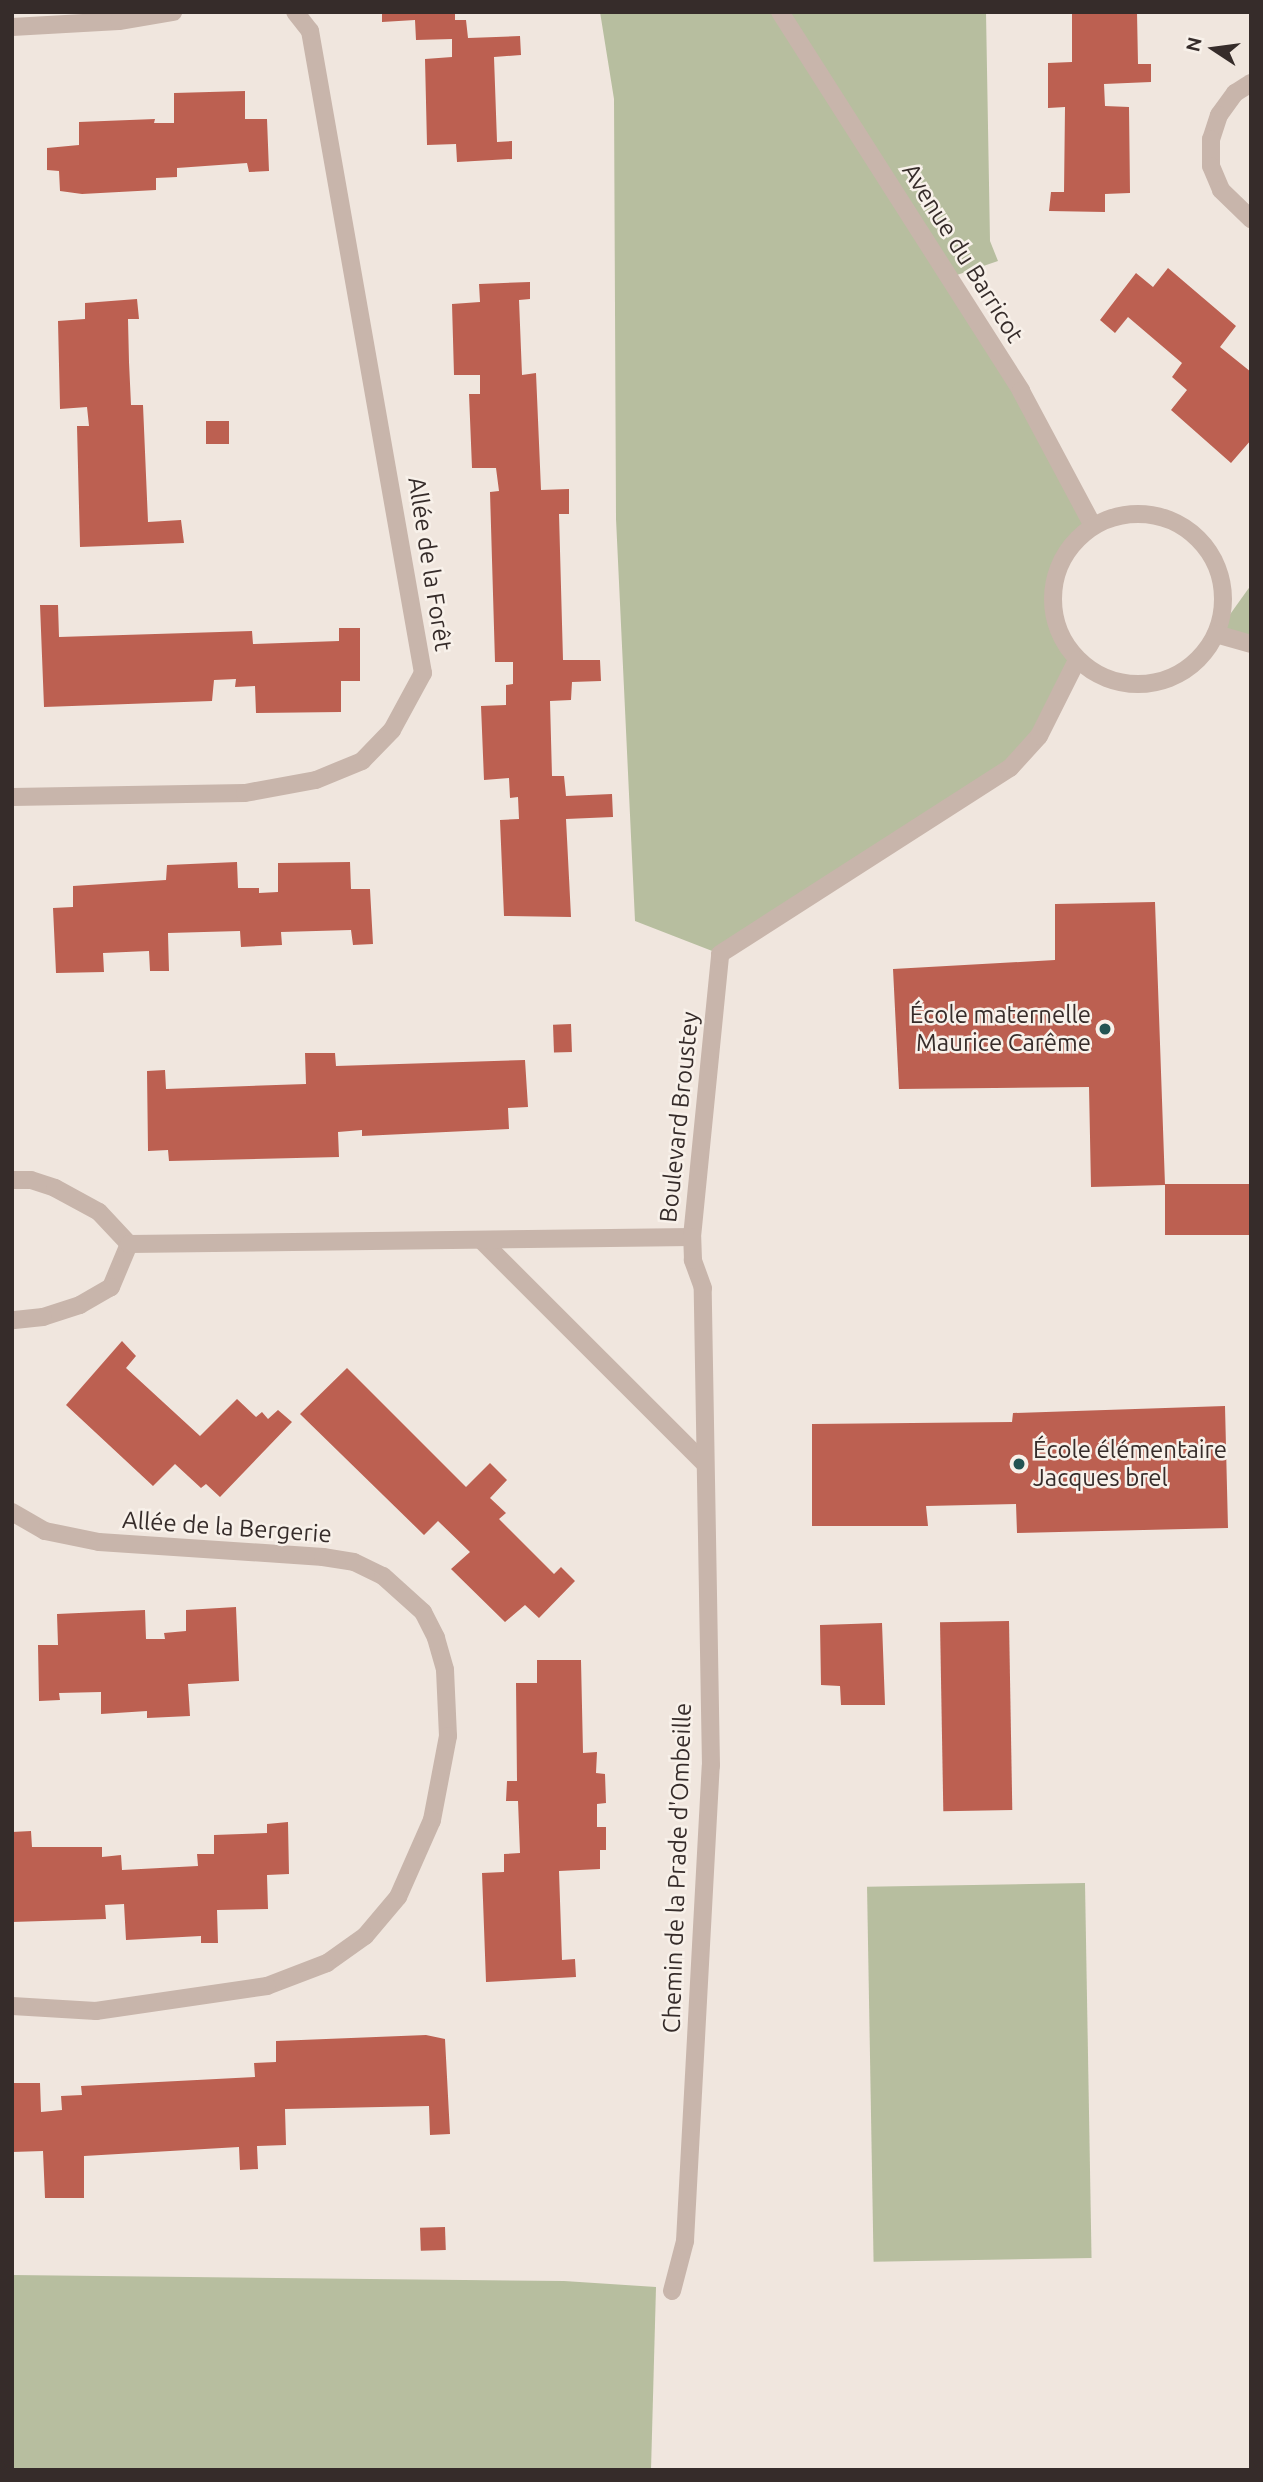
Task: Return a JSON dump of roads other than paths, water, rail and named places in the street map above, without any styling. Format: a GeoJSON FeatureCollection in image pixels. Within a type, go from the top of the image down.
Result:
{"type":"FeatureCollection","features":[{"type":"Feature","properties":{"kind":"street"},"geometry":{"type":"LineString","coordinates":[[12,27],[119,21],[173,12]]}},
{"type":"Feature","properties":{"kind":"street","name":"Allée de la Forêt"},"geometry":{"type":"LineString","coordinates":[[12,797],[245,793],[316,780],[362,761],[392,730],[423,673],[310,31],[295,12]]}},
{"type":"Feature","properties":{"kind":"street","name":"Avenue du Barricot"},"geometry":{"type":"LineString","coordinates":[[780,12],[1021,391],[1093,526]]}},
{"type":"Feature","properties":{"kind":"street"},"geometry":{"type":"LineString","coordinates":[[1251,83],[1235,93],[1219,115],[1211,139],[1212,166],[1221,190],[1251,219]]}},
{"type":"Feature","properties":{"kind":"street"},"geometry":{"type":"LineString","coordinates":[[1145,514],[1171,520],[1195,535],[1212,555],[1221,581],[1223,608],[1216,634],[1201,657],[1179,674],[1154,684],[1126,685],[1099,676],[1077,660],[1060,637],[1053,612],[1053,589],[1072,544],[1093,526],[1118,516],[1145,514]]}},
{"type":"Feature","properties":{"kind":"street"},"geometry":{"type":"LineString","coordinates":[[1216,634],[1251,644]]}},
{"type":"Feature","properties":{"kind":"street","name":"Boulevard Broustey"},"geometry":{"type":"LineString","coordinates":[[129,1244],[692,1237],[720,954],[1010,768],[1039,736],[1077,660]]}},
{"type":"Feature","properties":{"kind":"street"},"geometry":{"type":"LineString","coordinates":[[12,1180],[31,1180],[66,1194],[99,1212],[129,1244],[111,1287],[55,1313],[12,1320]]}},
{"type":"Feature","properties":{"kind":"street","name":"Chemin de la Prade d'Ombeille"},"geometry":{"type":"LineString","coordinates":[[672,2291],[685,2241],[711,1766],[703,1288],[693,1260],[692,1237]]}},
{"type":"Feature","properties":{"kind":"street"},"geometry":{"type":"LineString","coordinates":[[481,1240],[704,1463]]}},
{"type":"Feature","properties":{"kind":"street","name":"Allée de la Bergerie"},"geometry":{"type":"LineString","coordinates":[[12,1512],[44,1531],[99,1542],[323,1557],[354,1562],[383,1576],[423,1612],[436,1638],[445,1670],[448,1736],[440,1793],[424,1845],[391,1907],[349,1949],[267,1986],[96,2011],[12,2006]]}},
{"type":"Feature","properties":{"kind":"place","name":"École maternelle Maurice Carême"},"geometry":{"type":"Point","coordinates":[1105,1029]}},
{"type":"Feature","properties":{"kind":"place","name":"École élémentaire Jacques brel"},"geometry":{"type":"Point","coordinates":[1019,1464]}}]}
